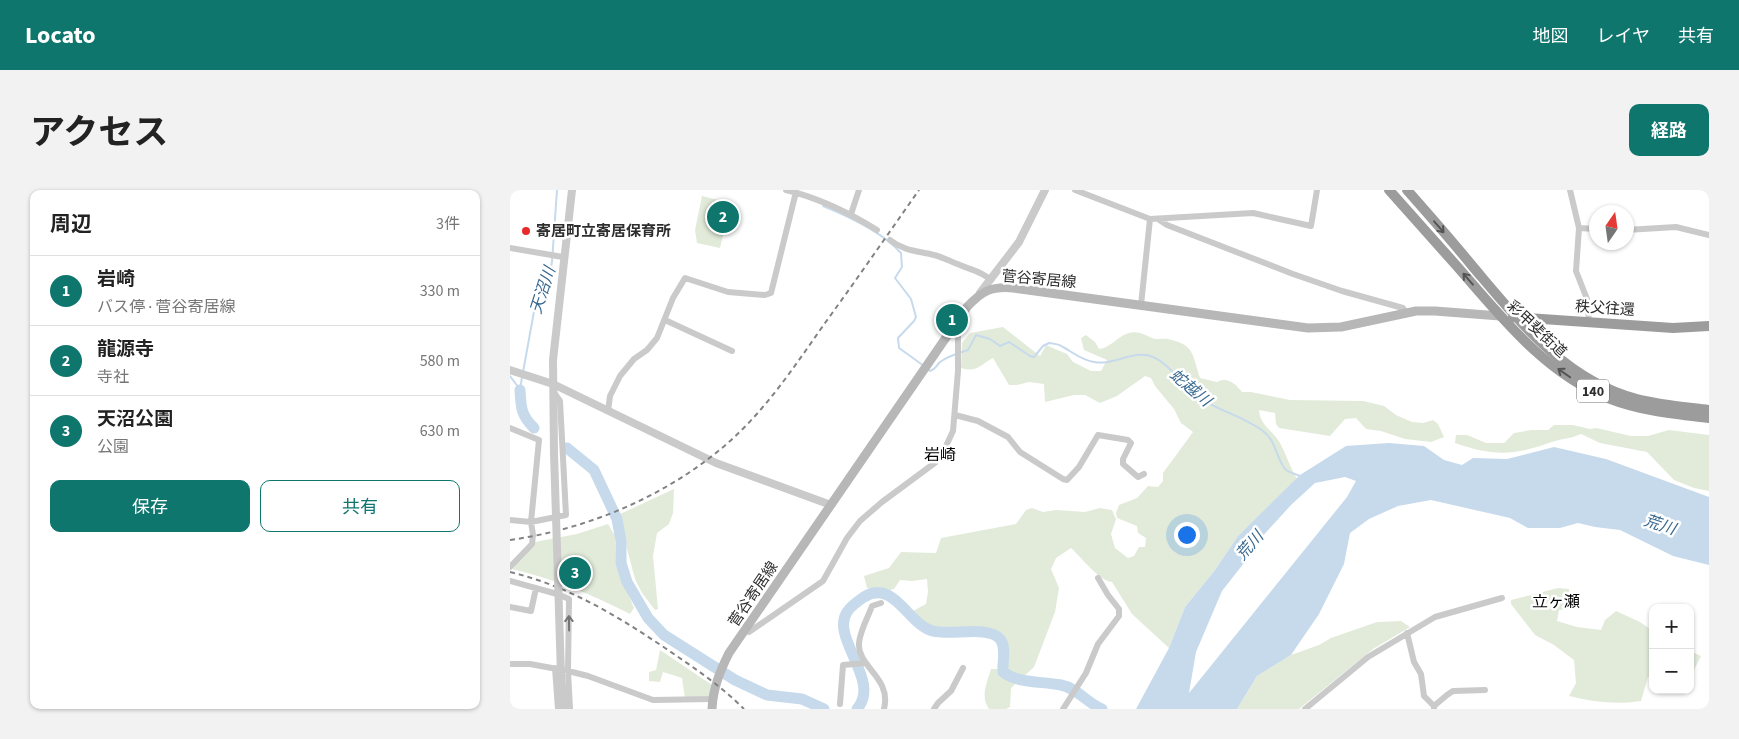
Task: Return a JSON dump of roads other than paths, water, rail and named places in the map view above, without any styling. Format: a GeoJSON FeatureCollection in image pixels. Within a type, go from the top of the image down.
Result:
{"type":"FeatureCollection","features":[{"type":"Feature","properties":{"kind":"highway","name":"彩甲斐街道"},"geometry":{"type":"LineString","coordinates":[[1389,190],[1500,316],[1542,357],[1590,384],[1608,388],[1636,399],[1670,406],[1709,410]]}},
{"type":"Feature","properties":{"kind":"highway","name":"彩甲斐街道"},"geometry":{"type":"LineString","coordinates":[[1407,190],[1516,317],[1556,356],[1608,398],[1644,409],[1709,418]]}},
{"type":"Feature","properties":{"kind":"highway"},"geometry":{"type":"LineString","coordinates":[[1444,251],[1453,242]]}},
{"type":"Feature","properties":{"kind":"highway","name":"秩父往還"},"geometry":{"type":"LineString","coordinates":[[1500,316],[1673,328],[1709,326]]}},
{"type":"Feature","properties":{"kind":"main road","name":"菅谷寄居線"},"geometry":{"type":"LineString","coordinates":[[712,709],[712,699],[721,668],[729,653],[958,320],[978,295],[1004,287],[1308,328],[1341,327],[1416,311],[1500,316]]}},
{"type":"Feature","properties":{"kind":"street"},"geometry":{"type":"LineString","coordinates":[[570,709],[565,673],[554,453],[553,360],[572,190]]}},
{"type":"Feature","properties":{"kind":"street"},"geometry":{"type":"LineString","coordinates":[[786,190],[822,201],[851,214],[877,230]]}},
{"type":"Feature","properties":{"kind":"street"},"geometry":{"type":"LineString","coordinates":[[851,214],[858,190]]}},
{"type":"Feature","properties":{"kind":"street"},"geometry":{"type":"LineString","coordinates":[[978,295],[1019,242],[1045,190]]}},
{"type":"Feature","properties":{"kind":"street"},"geometry":{"type":"LineString","coordinates":[[1075,190],[1150,219],[1253,213],[1311,226],[1317,190]]}},
{"type":"Feature","properties":{"kind":"street"},"geometry":{"type":"LineString","coordinates":[[1570,190],[1579,228],[1576,271],[1587,299],[1589,322]]}},
{"type":"Feature","properties":{"kind":"street"},"geometry":{"type":"LineString","coordinates":[[608,411],[610,396],[624,369],[647,350],[657,338],[673,298],[685,278],[728,292],[766,295],[771,293],[796,192]]}},
{"type":"Feature","properties":{"kind":"street"},"geometry":{"type":"LineString","coordinates":[[1141,305],[1150,219]]}},
{"type":"Feature","properties":{"kind":"street"},"geometry":{"type":"LineString","coordinates":[[1158,219],[1167,225],[1293,274],[1342,291],[1403,308],[1406,313]]}},
{"type":"Feature","properties":{"kind":"street"},"geometry":{"type":"LineString","coordinates":[[1634,230],[1676,227],[1709,235]]}},
{"type":"Feature","properties":{"kind":"street"},"geometry":{"type":"LineString","coordinates":[[1579,228],[1589,229]]}},
{"type":"Feature","properties":{"kind":"street"},"geometry":{"type":"LineString","coordinates":[[890,240],[898,247],[936,255],[963,267],[975,269],[991,280]]}},
{"type":"Feature","properties":{"kind":"street"},"geometry":{"type":"LineString","coordinates":[[510,248],[564,257]]}},
{"type":"Feature","properties":{"kind":"street"},"geometry":{"type":"LineString","coordinates":[[665,320],[732,352]]}},
{"type":"Feature","properties":{"kind":"street"},"geometry":{"type":"LineString","coordinates":[[746,628],[749,632],[823,580],[846,538],[860,521],[882,502],[936,462],[950,438],[955,415],[958,371],[958,320]]}},
{"type":"Feature","properties":{"kind":"street"},"geometry":{"type":"LineString","coordinates":[[511,370],[608,411],[716,463],[831,504]]}},
{"type":"Feature","properties":{"kind":"street"},"geometry":{"type":"LineString","coordinates":[[510,520],[531,522],[566,515],[560,401],[553,388]]}},
{"type":"Feature","properties":{"kind":"street"},"geometry":{"type":"LineString","coordinates":[[955,415],[978,421],[1008,437],[1020,452],[1063,479],[1067,480],[1070,478],[1079,467],[1098,435],[1128,440],[1132,443],[1122,464],[1138,477],[1144,474]]}},
{"type":"Feature","properties":{"kind":"street"},"geometry":{"type":"LineString","coordinates":[[510,428],[539,440],[531,522],[534,540],[510,567]]}},
{"type":"Feature","properties":{"kind":"street"},"geometry":{"type":"LineString","coordinates":[[1063,709],[1086,673],[1098,644],[1119,616],[1119,609],[1098,578]]}},
{"type":"Feature","properties":{"kind":"street"},"geometry":{"type":"LineString","coordinates":[[510,581],[569,599],[564,709]]}},
{"type":"Feature","properties":{"kind":"street"},"geometry":{"type":"LineString","coordinates":[[510,607],[531,611],[536,588]]}},
{"type":"Feature","properties":{"kind":"street"},"geometry":{"type":"LineString","coordinates":[[1306,709],[1368,657],[1435,617],[1502,598]]}},
{"type":"Feature","properties":{"kind":"street"},"geometry":{"type":"LineString","coordinates":[[864,664],[859,643],[872,606],[881,603]]}},
{"type":"Feature","properties":{"kind":"street"},"geometry":{"type":"LineString","coordinates":[[1407,633],[1414,662],[1421,674],[1424,696],[1434,708],[1446,695],[1453,691],[1485,690]]}},
{"type":"Feature","properties":{"kind":"street"},"geometry":{"type":"LineString","coordinates":[[510,664],[530,664],[555,668],[565,673],[588,676],[654,700],[712,699]]}},
{"type":"Feature","properties":{"kind":"street"},"geometry":{"type":"LineString","coordinates":[[840,704],[843,664],[864,664],[872,668],[884,690],[884,709]]}},
{"type":"Feature","properties":{"kind":"street"},"geometry":{"type":"LineString","coordinates":[[555,668],[558,709]]}},
{"type":"Feature","properties":{"kind":"street"},"geometry":{"type":"LineString","coordinates":[[934,709],[951,691],[963,668]]}},
{"type":"Feature","properties":{"kind":"water","name":"荒川"},"geometry":{"type":"Polygon","coordinates":[[[1389,443],[1424,446],[1444,460],[1462,465],[1473,458],[1507,459],[1554,447],[1606,459],[1709,497],[1709,565],[1673,556],[1620,530],[1578,523],[1560,528],[1528,528],[1510,518],[1431,500],[1398,506],[1369,519],[1350,533],[1344,564],[1319,614],[1291,655],[1257,676],[1237,709],[1136,709],[1169,648],[1185,607],[1215,570],[1238,536],[1300,475],[1346,446],[1389,443]],[[1345,477],[1315,483],[1291,505],[1259,540],[1251,554],[1222,591],[1196,652],[1189,693],[1347,497],[1356,481],[1345,477]]]}},
{"type":"Feature","properties":{"kind":"waterway","name":"天沼川"},"geometry":{"type":"LineString","coordinates":[[523,372],[535,306],[549,277],[552,262],[557,190]]}},
{"type":"Feature","properties":{"kind":"waterway","name":"蛇越川"},"geometry":{"type":"LineString","coordinates":[[823,206],[875,232],[901,253],[902,267],[895,278],[911,299],[916,317],[898,338],[899,348],[924,366]]}},
{"type":"Feature","properties":{"kind":"waterway","name":"蛇越川"},"geometry":{"type":"LineString","coordinates":[[928,369],[930,371],[943,360],[968,350],[976,335],[990,339],[1000,346],[1009,342],[1034,357],[1043,346],[1049,343],[1060,345],[1081,358],[1101,363],[1138,355],[1153,357],[1164,364],[1198,397],[1245,420],[1268,435],[1286,470],[1300,476]]}},
{"type":"Feature","properties":{"kind":"waterway"},"geometry":{"type":"LineString","coordinates":[[510,376],[519,388]]}},
{"type":"Feature","properties":{"kind":"waterway","name":"天沼川"},"geometry":{"type":"LineString","coordinates":[[520,390],[522,377]]}},
{"type":"Feature","properties":{"kind":"waterway"},"geometry":{"type":"LineString","coordinates":[[520,390],[523,411],[526,419],[534,428]]}},
{"type":"Feature","properties":{"kind":"waterway"},"geometry":{"type":"LineString","coordinates":[[567,448],[594,470],[617,519],[621,541],[621,563],[627,582],[648,618],[664,635],[735,680],[767,695],[802,699],[824,709]]}},
{"type":"Feature","properties":{"kind":"waterway"},"geometry":{"type":"LineString","coordinates":[[857,709],[863,698],[864,686],[849,647],[844,622],[847,612],[853,606],[864,597],[875,593],[893,598],[916,621],[933,631],[978,632],[994,635],[1000,639],[1003,647],[1003,672],[1016,679],[1067,687],[1102,709]]}},
{"type":"Feature","properties":{"kind":"railway"},"geometry":{"type":"LineString","coordinates":[[510,540],[567,528],[622,509],[674,482],[722,448],[751,420],[778,389],[919,190]]}},
{"type":"Feature","properties":{"kind":"railway"},"geometry":{"type":"LineString","coordinates":[[510,572],[572,593],[610,613],[696,669],[744,709]]}},
{"type":"Feature","properties":{"kind":"place","name":"龍源寺"},"geometry":{"type":"Point","coordinates":[723,217]}},
{"type":"Feature","properties":{"kind":"place","name":"寄居町立寄居保育所"},"geometry":{"type":"Point","coordinates":[526,231]}},
{"type":"Feature","properties":{"kind":"place","name":"岩崎"},"geometry":{"type":"Point","coordinates":[952,320]}},
{"type":"Feature","properties":{"kind":"place","name":"天沼公園"},"geometry":{"type":"Point","coordinates":[575,573]}},
{"type":"Feature","properties":{"kind":"district","name":"岩崎"},"geometry":{"type":"Point","coordinates":[940,454]}},
{"type":"Feature","properties":{"kind":"district","name":"立ヶ瀬"},"geometry":{"type":"Point","coordinates":[1556,601]}}]}
